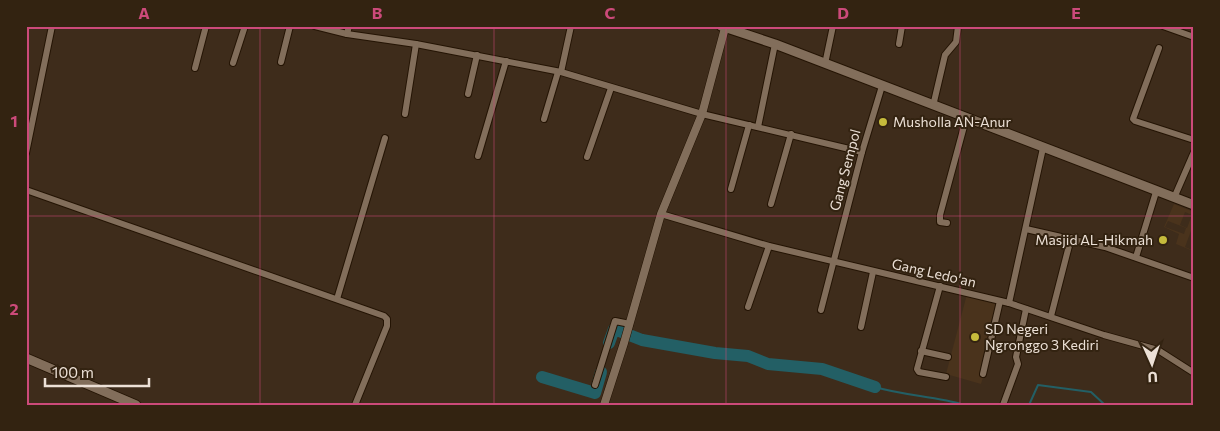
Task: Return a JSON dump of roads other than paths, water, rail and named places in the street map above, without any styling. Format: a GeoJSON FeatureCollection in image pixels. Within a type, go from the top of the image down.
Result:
{"type":"FeatureCollection","features":[{"type":"Feature","properties":{"kind":"main road"},"geometry":{"type":"LineString","coordinates":[[724,27],[775,44],[966,119],[1194,205]]}},
{"type":"Feature","properties":{"kind":"main road"},"geometry":{"type":"LineString","coordinates":[[26,358],[136,405]]}},
{"type":"Feature","properties":{"kind":"street"},"geometry":{"type":"LineString","coordinates":[[26,153],[52,26]]}},
{"type":"Feature","properties":{"kind":"street"},"geometry":{"type":"LineString","coordinates":[[195,68],[206,26]]}},
{"type":"Feature","properties":{"kind":"street"},"geometry":{"type":"LineString","coordinates":[[233,63],[245,26]]}},
{"type":"Feature","properties":{"kind":"street"},"geometry":{"type":"LineString","coordinates":[[281,62],[290,26]]}},
{"type":"Feature","properties":{"kind":"street"},"geometry":{"type":"LineString","coordinates":[[315,26],[347,34],[416,44],[560,72],[702,114],[862,152]]}},
{"type":"Feature","properties":{"kind":"street"},"geometry":{"type":"LineString","coordinates":[[347,34],[350,26]]}},
{"type":"Feature","properties":{"kind":"street"},"geometry":{"type":"LineString","coordinates":[[544,119],[560,72],[571,26]]}},
{"type":"Feature","properties":{"kind":"street"},"geometry":{"type":"LineString","coordinates":[[825,64],[833,26]]}},
{"type":"Feature","properties":{"kind":"street"},"geometry":{"type":"LineString","coordinates":[[899,44],[902,26]]}},
{"type":"Feature","properties":{"kind":"street"},"geometry":{"type":"LineString","coordinates":[[933,106],[945,55],[956,42],[958,26]]}},
{"type":"Feature","properties":{"kind":"street"},"geometry":{"type":"LineString","coordinates":[[1163,26],[1194,37]]}},
{"type":"Feature","properties":{"kind":"street"},"geometry":{"type":"LineString","coordinates":[[604,405],[661,214],[702,114],[724,27]]}},
{"type":"Feature","properties":{"kind":"street"},"geometry":{"type":"LineString","coordinates":[[405,114],[416,44]]}},
{"type":"Feature","properties":{"kind":"street"},"geometry":{"type":"LineString","coordinates":[[758,127],[775,44]]}},
{"type":"Feature","properties":{"kind":"street"},"geometry":{"type":"LineString","coordinates":[[1159,48],[1133,119],[1194,140]]}},
{"type":"Feature","properties":{"kind":"street"},"geometry":{"type":"LineString","coordinates":[[468,94],[477,55]]}},
{"type":"Feature","properties":{"kind":"street"},"geometry":{"type":"LineString","coordinates":[[478,156],[506,61]]}},
{"type":"Feature","properties":{"kind":"street","name":"Gang Sempol"},"geometry":{"type":"LineString","coordinates":[[821,310],[862,152],[882,86]]}},
{"type":"Feature","properties":{"kind":"street"},"geometry":{"type":"LineString","coordinates":[[586,157],[611,88]]}},
{"type":"Feature","properties":{"kind":"street"},"geometry":{"type":"LineString","coordinates":[[947,223],[940,222],[940,215],[966,119]]}},
{"type":"Feature","properties":{"kind":"street"},"geometry":{"type":"LineString","coordinates":[[731,189],[749,125]]}},
{"type":"Feature","properties":{"kind":"street"},"geometry":{"type":"LineString","coordinates":[[772,204],[791,134]]}},
{"type":"Feature","properties":{"kind":"street"},"geometry":{"type":"LineString","coordinates":[[337,299],[385,138]]}},
{"type":"Feature","properties":{"kind":"street"},"geometry":{"type":"LineString","coordinates":[[1009,303],[1043,148]]}},
{"type":"Feature","properties":{"kind":"street"},"geometry":{"type":"LineString","coordinates":[[1174,198],[1194,152]]}},
{"type":"Feature","properties":{"kind":"street"},"geometry":{"type":"LineString","coordinates":[[26,190],[381,314],[387,320],[387,326],[356,405]]}},
{"type":"Feature","properties":{"kind":"street"},"geometry":{"type":"LineString","coordinates":[[1136,258],[1156,192]]}},
{"type":"Feature","properties":{"kind":"street","name":"Gang Ledo'an"},"geometry":{"type":"LineString","coordinates":[[661,214],[769,246],[1009,303],[1104,335],[1158,350],[1194,373]]}},
{"type":"Feature","properties":{"kind":"street"},"geometry":{"type":"LineString","coordinates":[[1026,229],[1071,238],[1194,278]]}},
{"type":"Feature","properties":{"kind":"street"},"geometry":{"type":"LineString","coordinates":[[1051,316],[1071,238]]}},
{"type":"Feature","properties":{"kind":"street"},"geometry":{"type":"LineString","coordinates":[[748,307],[769,246]]}},
{"type":"Feature","properties":{"kind":"street"},"geometry":{"type":"LineString","coordinates":[[861,327],[873,272]]}},
{"type":"Feature","properties":{"kind":"street"},"geometry":{"type":"LineString","coordinates":[[940,286],[921,351],[918,371],[946,377]]}},
{"type":"Feature","properties":{"kind":"street"},"geometry":{"type":"LineString","coordinates":[[983,374],[1000,301]]}},
{"type":"Feature","properties":{"kind":"street"},"geometry":{"type":"LineString","coordinates":[[1003,405],[1018,364],[1016,357],[1026,309]]}},
{"type":"Feature","properties":{"kind":"street"},"geometry":{"type":"LineString","coordinates":[[595,385],[615,321],[629,326]]}},
{"type":"Feature","properties":{"kind":"street"},"geometry":{"type":"LineString","coordinates":[[921,351],[948,357]]}},
{"type":"Feature","properties":{"kind":"waterway"},"geometry":{"type":"LineString","coordinates":[[609,343],[614,329],[642,340],[715,353],[748,356],[768,364],[822,369],[875,387]]}},
{"type":"Feature","properties":{"kind":"waterway"},"geometry":{"type":"LineString","coordinates":[[542,377],[595,393],[601,372]]}},
{"type":"Feature","properties":{"kind":"waterway"},"geometry":{"type":"LineString","coordinates":[[1029,405],[1038,385],[1091,392],[1105,405]]}},
{"type":"Feature","properties":{"kind":"waterway"},"geometry":{"type":"LineString","coordinates":[[875,387],[965,405]]}},
{"type":"Feature","properties":{"kind":"place","name":"Musholla AN-Anur"},"geometry":{"type":"Point","coordinates":[883,122]}},
{"type":"Feature","properties":{"kind":"place","name":"Masjid AL-Hikmah"},"geometry":{"type":"Point","coordinates":[1163,240]}},
{"type":"Feature","properties":{"kind":"place","name":"SD Negeri Ngronggo 3 Kediri"},"geometry":{"type":"Point","coordinates":[975,337]}}]}
